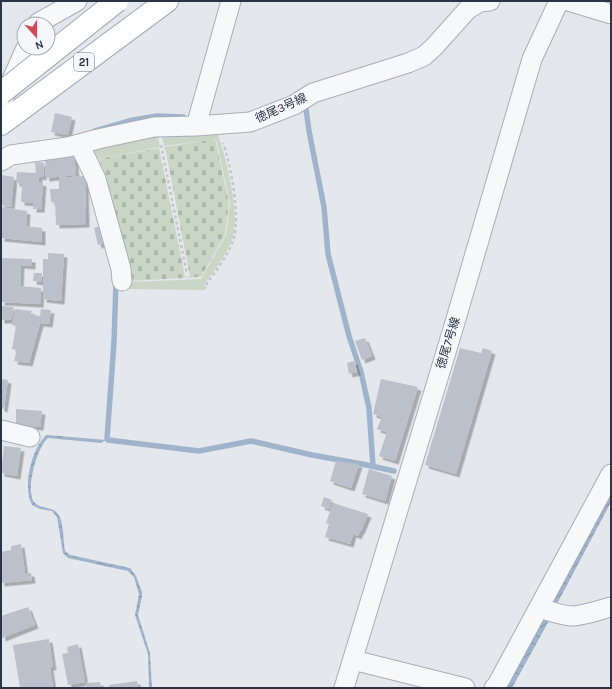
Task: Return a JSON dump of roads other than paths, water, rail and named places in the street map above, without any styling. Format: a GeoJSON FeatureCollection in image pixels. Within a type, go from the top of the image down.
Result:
{"type":"FeatureCollection","features":[{"type":"Feature","properties":{"kind":"main road","name":"21"},"geometry":{"type":"LineString","coordinates":[[1,93],[117,1]]}},
{"type":"Feature","properties":{"kind":"main road","name":"21"},"geometry":{"type":"LineString","coordinates":[[1,124],[167,1]]}},
{"type":"Feature","properties":{"kind":"street"},"geometry":{"type":"LineString","coordinates":[[41,16],[48,1]]}},
{"type":"Feature","properties":{"kind":"street"},"geometry":{"type":"LineString","coordinates":[[52,16],[78,1]]}},
{"type":"Feature","properties":{"kind":"street"},"geometry":{"type":"LineString","coordinates":[[196,126],[231,1]]}},
{"type":"Feature","properties":{"kind":"street","name":"徳尾3号線"},"geometry":{"type":"LineString","coordinates":[[1,161],[11,155],[68,147],[158,127],[217,125],[250,122],[294,105],[313,93],[408,63],[424,56],[434,47],[468,8],[480,2],[490,1]]}},
{"type":"Feature","properties":{"kind":"street","name":"徳尾7号線"},"geometry":{"type":"LineString","coordinates":[[344,688],[532,59],[559,1]]}},
{"type":"Feature","properties":{"kind":"street"},"geometry":{"type":"LineString","coordinates":[[568,1],[611,14]]}},
{"type":"Feature","properties":{"kind":"street"},"geometry":{"type":"LineString","coordinates":[[1,104],[22,56]]}},
{"type":"Feature","properties":{"kind":"street"},"geometry":{"type":"LineString","coordinates":[[79,144],[96,179],[122,269],[122,281]]}},
{"type":"Feature","properties":{"kind":"street"},"geometry":{"type":"LineString","coordinates":[[1,430],[30,436]]}},
{"type":"Feature","properties":{"kind":"street"},"geometry":{"type":"LineString","coordinates":[[494,688],[611,474]]}},
{"type":"Feature","properties":{"kind":"street"},"geometry":{"type":"LineString","coordinates":[[539,608],[572,616],[583,615],[611,607]]}},
{"type":"Feature","properties":{"kind":"street"},"geometry":{"type":"LineString","coordinates":[[353,660],[465,688]]}},
{"type":"Feature","properties":{"kind":"water"},"geometry":{"type":"Polygon","coordinates":[[[47,435],[106,440],[101,443],[48,438],[36,459],[31,488],[32,496],[34,502],[40,506],[53,510],[60,517],[65,551],[70,555],[130,568],[136,576],[142,592],[138,615],[150,653],[152,688],[149,688],[148,654],[135,615],[139,594],[134,577],[128,571],[68,558],[63,553],[57,517],[52,511],[40,509],[32,505],[28,489],[29,472],[34,454],[42,440],[47,435]]]}},
{"type":"Feature","properties":{"kind":"water"},"geometry":{"type":"Polygon","coordinates":[[[611,487],[611,502],[551,617],[512,688],[503,688],[611,487]]]}},
{"type":"Feature","properties":{"kind":"waterway"},"geometry":{"type":"LineString","coordinates":[[306,109],[324,207],[328,254],[349,336],[361,372],[369,408],[373,466]]}},
{"type":"Feature","properties":{"kind":"waterway"},"geometry":{"type":"LineString","coordinates":[[95,131],[133,120],[157,116],[183,117]]}},
{"type":"Feature","properties":{"kind":"waterway"},"geometry":{"type":"LineString","coordinates":[[107,439],[114,342],[116,281]]}},
{"type":"Feature","properties":{"kind":"waterway"},"geometry":{"type":"LineString","coordinates":[[108,440],[199,451],[251,441],[394,471]]}}]}
